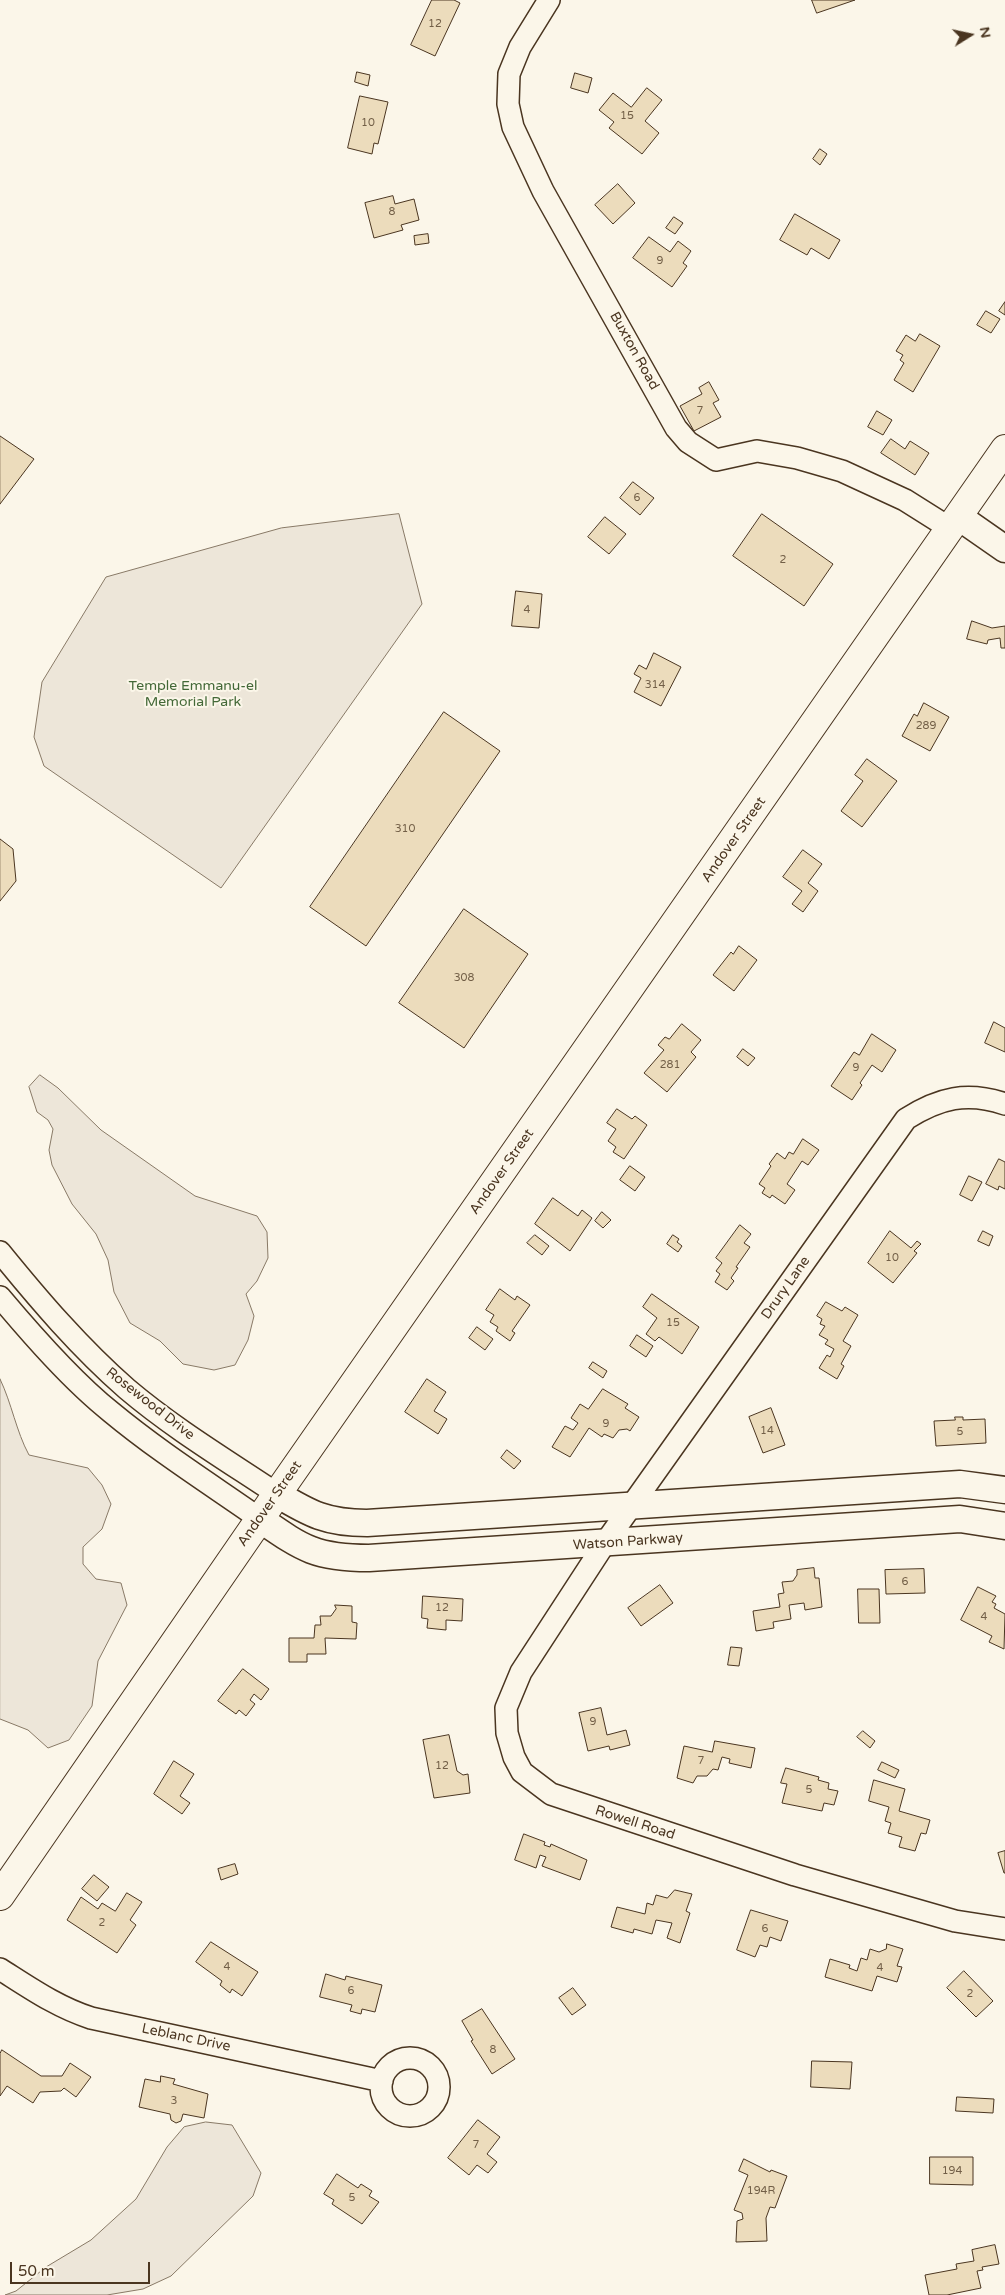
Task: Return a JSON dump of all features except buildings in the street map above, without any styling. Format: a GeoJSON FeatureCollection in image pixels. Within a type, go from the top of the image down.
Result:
{"type":"FeatureCollection","features":[{"type":"Feature","properties":{"kind":"highway","name":"Andover Street"},"geometry":{"type":"LineString","coordinates":[[0,1896],[277,1494],[1005,449]]}},
{"type":"Feature","properties":{"kind":"main road"},"geometry":{"type":"LineString","coordinates":[[955,523],[1005,548]]}},
{"type":"Feature","properties":{"kind":"main road"},"geometry":{"type":"LineString","coordinates":[[277,1494],[308,1513],[329,1520],[350,1523],[960,1484],[1005,1490]]}},
{"type":"Feature","properties":{"kind":"main road","name":"Watson Parkway"},"geometry":{"type":"LineString","coordinates":[[260,1519],[300,1546],[321,1554],[347,1558],[960,1519],[1005,1526]]}},
{"type":"Feature","properties":{"kind":"street","name":"Buxton Road"},"geometry":{"type":"LineString","coordinates":[[549,0],[520,47],[509,74],[508,104],[513,127],[543,191],[676,428],[688,442],[716,460],[757,451],[797,458],[842,471],[955,523]]}},
{"type":"Feature","properties":{"kind":"street","name":"Drury Lane"},"geometry":{"type":"LineString","coordinates":[[605,1543],[634,1505],[906,1118],[924,1108],[964,1096],[988,1098],[1005,1104]]}},
{"type":"Feature","properties":{"kind":"street","name":"Rosewood Drive"},"geometry":{"type":"LineString","coordinates":[[0,1252],[41,1302],[103,1367],[128,1390],[185,1433],[277,1494]]}},
{"type":"Feature","properties":{"kind":"street","name":"Rosewood Drive"},"geometry":{"type":"LineString","coordinates":[[0,1296],[20,1321],[83,1387],[110,1412],[169,1456],[260,1519]]}},
{"type":"Feature","properties":{"kind":"street","name":"Rowell Road"},"geometry":{"type":"LineString","coordinates":[[605,1543],[521,1672],[506,1708],[510,1741],[514,1757],[522,1772],[551,1794],[568,1801],[795,1875],[956,1922],[1005,1929]]}},
{"type":"Feature","properties":{"kind":"street","name":"Leblanc Drive"},"geometry":{"type":"LineString","coordinates":[[0,1969],[47,2000],[69,2011],[91,2018],[382,2081]]}},
{"type":"Feature","properties":{"kind":"green space","name":"Temple Emmanu-el Memorial Park"},"geometry":{"type":"Polygon","coordinates":[[[399,514],[422,604],[221,888],[44,766],[34,737],[42,682],[106,577],[281,528],[399,514]]]}},
{"type":"Feature","properties":{"kind":"green space"},"geometry":{"type":"Polygon","coordinates":[[[40,1075],[58,1088],[101,1130],[195,1196],[257,1216],[267,1232],[268,1258],[257,1281],[246,1294],[254,1316],[248,1340],[235,1365],[214,1370],[183,1364],[160,1341],[130,1323],[114,1292],[108,1260],[96,1234],[72,1204],[52,1165],[49,1150],[53,1129],[48,1120],[37,1112],[29,1087],[40,1075]]]}},
{"type":"Feature","properties":{"kind":"green space"},"geometry":{"type":"Polygon","coordinates":[[[0,1379],[29,1455],[88,1468],[102,1485],[111,1504],[102,1529],[83,1547],[83,1564],[96,1579],[121,1583],[127,1605],[98,1661],[92,1706],[69,1740],[48,1748],[28,1730],[0,1719],[0,1379]]]}},
{"type":"Feature","properties":{"kind":"green space"},"geometry":{"type":"Polygon","coordinates":[[[206,2122],[232,2125],[261,2173],[253,2196],[171,2276],[143,2289],[107,2295],[5,2295],[16,2291],[46,2267],[91,2240],[136,2199],[167,2147],[184,2127],[206,2122]]]}}]}
